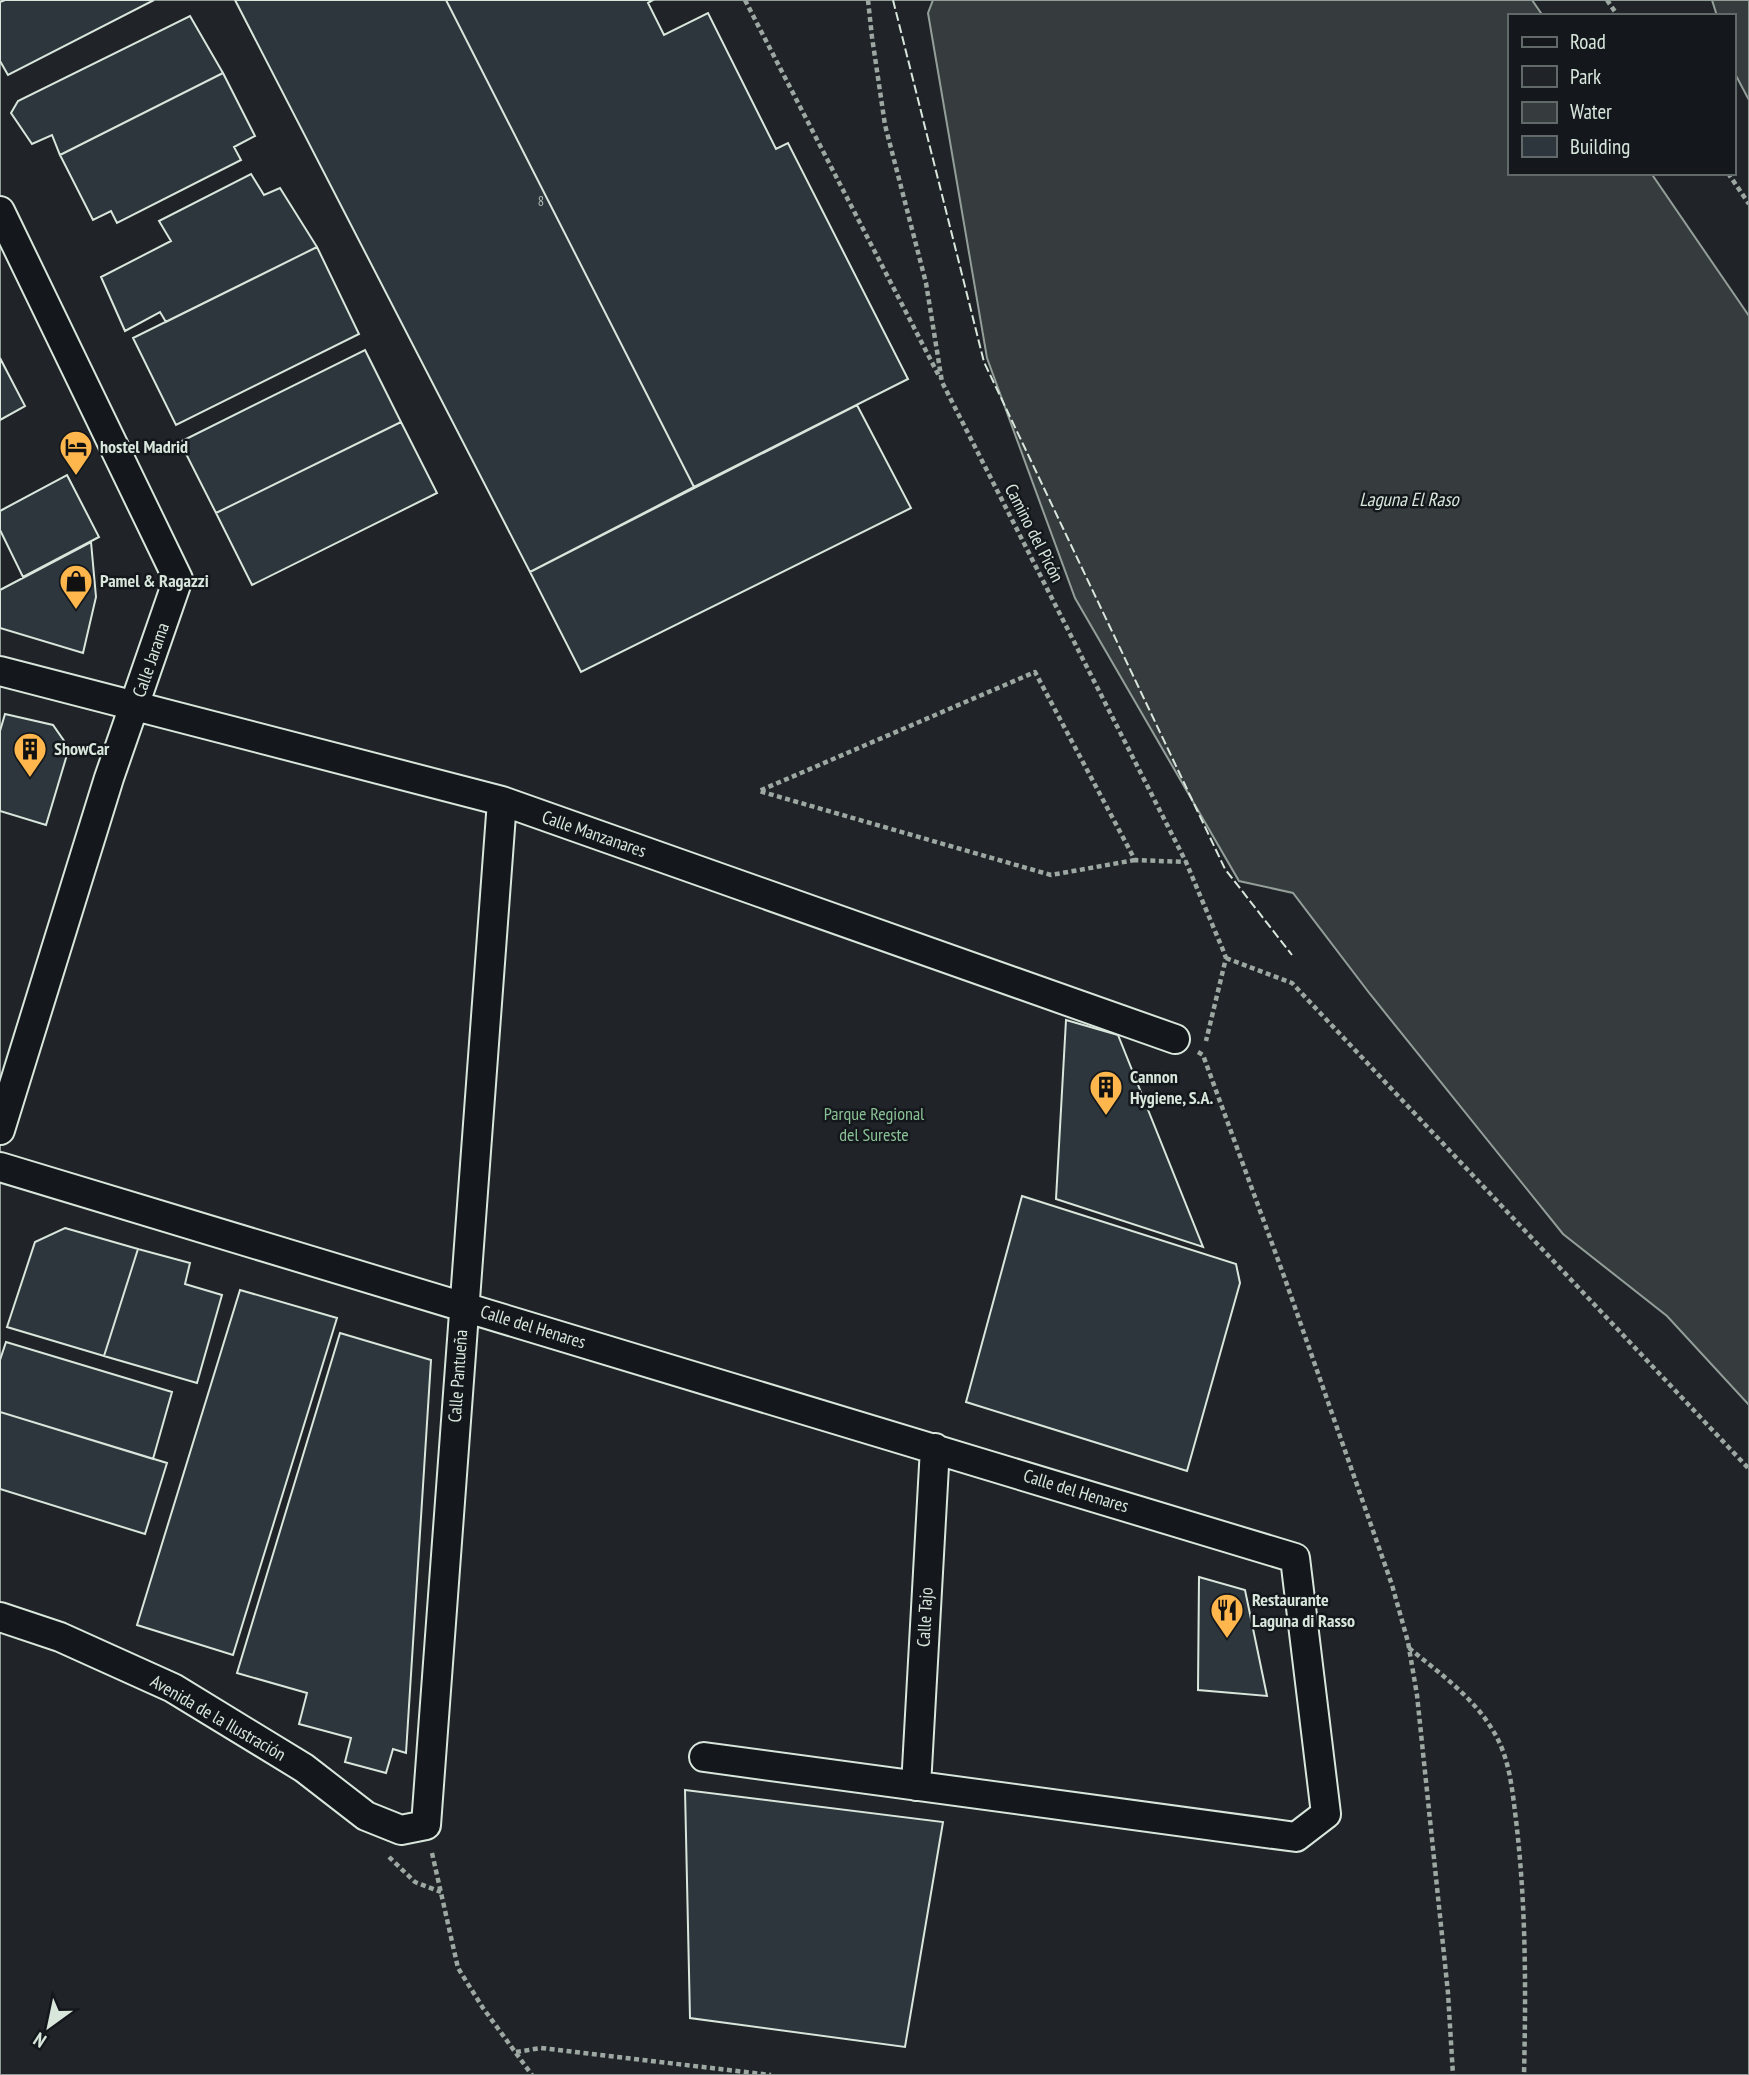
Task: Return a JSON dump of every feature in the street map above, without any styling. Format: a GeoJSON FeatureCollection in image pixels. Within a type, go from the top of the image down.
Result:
{"type":"FeatureCollection","features":[{"type":"Feature","properties":{"kind":"street","name":"Calle Jarama"},"geometry":{"type":"LineString","coordinates":[[0,211],[178,579],[109,778],[0,1130]]}},
{"type":"Feature","properties":{"kind":"street","name":"Calle Manzanares"},"geometry":{"type":"LineString","coordinates":[[0,671],[502,801],[1175,1039]]}},
{"type":"Feature","properties":{"kind":"street","name":"Calle Pantueña"},"geometry":{"type":"LineString","coordinates":[[426,1825],[502,801]]}},
{"type":"Feature","properties":{"kind":"street","name":"Calle del Henares"},"geometry":{"type":"LineString","coordinates":[[0,1167],[1295,1558],[1326,1814],[1296,1838],[704,1757]]}},
{"type":"Feature","properties":{"kind":"street","name":"Calle Tajo"},"geometry":{"type":"LineString","coordinates":[[916,1786],[934,1448]]}},
{"type":"Feature","properties":{"kind":"street","name":"Avenida de la Ilustración"},"geometry":{"type":"LineString","coordinates":[[0,1617],[60,1637],[173,1688],[304,1768],[366,1816],[401,1830],[426,1825]]}},
{"type":"Feature","properties":{"kind":"path"},"geometry":{"type":"LineString","coordinates":[[745,0],[942,382]]}},
{"type":"Feature","properties":{"kind":"path","name":"Camino del Picón"},"geometry":{"type":"LineString","coordinates":[[869,0],[885,125],[926,283],[942,382],[1186,862],[1226,958]]}},
{"type":"Feature","properties":{"kind":"path"},"geometry":{"type":"LineString","coordinates":[[1729,175],[1749,204]]}},
{"type":"Feature","properties":{"kind":"path"},"geometry":{"type":"LineString","coordinates":[[1135,860],[1035,672],[760,791],[1051,875],[1135,860],[1186,862]]}},
{"type":"Feature","properties":{"kind":"path"},"geometry":{"type":"LineString","coordinates":[[1452,2075],[1448,1993],[1417,1695],[1409,1648],[1392,1585],[1203,1055],[1226,958],[1292,983],[1749,1469]]}},
{"type":"Feature","properties":{"kind":"path"},"geometry":{"type":"LineString","coordinates":[[1409,1648],[1464,1694],[1493,1729],[1509,1765],[1521,1861],[1526,1995],[1524,2075]]}},
{"type":"Feature","properties":{"kind":"path"},"geometry":{"type":"LineString","coordinates":[[426,1825],[458,1968],[531,2075]]}},
{"type":"Feature","properties":{"kind":"path"},"geometry":{"type":"LineString","coordinates":[[516,2052],[541,2048],[771,2075]]}},
{"type":"Feature","properties":{"kind":"green space","name":"Parque Regional del Sureste"},"geometry":{"type":"Polygon","coordinates":[[[0,0],[1749,0],[1749,2075],[0,2075],[0,0]]]}},
{"type":"Feature","properties":{"kind":"water","name":"Laguna El Raso"},"geometry":{"type":"Polygon","coordinates":[[[933,0],[1532,0],[1542,14],[1508,14],[1508,175],[1652,175],[1749,316],[1749,1405],[1667,1316],[1563,1234],[1370,994],[1293,893],[1239,881],[1075,598],[987,358],[928,13],[933,0]]]}},
{"type":"Feature","properties":{"kind":"water"},"geometry":{"type":"Polygon","coordinates":[[[1712,0],[1749,0],[1749,100],[1735,74],[1735,14],[1716,14],[1712,0]]]}},
{"type":"Feature","properties":{"kind":"building"},"geometry":{"type":"Polygon","coordinates":[[[154,0],[8,75],[0,61],[0,2],[154,0]]]}},
{"type":"Feature","properties":{"kind":"building"},"geometry":{"type":"Polygon","coordinates":[[[235,0],[446,0],[694,487],[530,572],[235,0]]]}},
{"type":"Feature","properties":{"kind":"building"},"geometry":{"type":"Polygon","coordinates":[[[446,0],[653,0],[648,3],[664,35],[708,13],[776,149],[788,143],[908,379],[694,487],[446,0]]]}},
{"type":"Feature","properties":{"kind":"building"},"geometry":{"type":"Polygon","coordinates":[[[190,16],[223,73],[60,155],[52,135],[32,144],[11,113],[18,101],[190,16]]]}},
{"type":"Feature","properties":{"kind":"building"},"geometry":{"type":"Polygon","coordinates":[[[223,73],[255,136],[234,147],[241,160],[117,223],[111,211],[93,220],[60,155],[223,73]]]}},
{"type":"Feature","properties":{"kind":"building"},"geometry":{"type":"Polygon","coordinates":[[[251,174],[264,195],[280,188],[317,247],[166,322],[160,312],[125,331],[101,277],[171,241],[159,221],[251,174]]]}},
{"type":"Feature","properties":{"kind":"building"},"geometry":{"type":"Polygon","coordinates":[[[317,247],[359,334],[176,425],[133,338],[317,247]]]}},
{"type":"Feature","properties":{"kind":"building"},"geometry":{"type":"Polygon","coordinates":[[[365,350],[401,422],[216,513],[180,442],[365,350]]]}},
{"type":"Feature","properties":{"kind":"building"},"geometry":{"type":"Polygon","coordinates":[[[0,358],[25,406],[0,420],[0,358]]]}},
{"type":"Feature","properties":{"kind":"building"},"geometry":{"type":"Polygon","coordinates":[[[857,405],[911,508],[581,672],[530,572],[857,405]]]}},
{"type":"Feature","properties":{"kind":"building"},"geometry":{"type":"Polygon","coordinates":[[[401,422],[437,493],[252,585],[216,513],[401,422]]]}},
{"type":"Feature","properties":{"kind":"building"},"geometry":{"type":"Polygon","coordinates":[[[67,475],[99,537],[23,577],[0,530],[0,511],[67,475]]]}},
{"type":"Feature","properties":{"kind":"building"},"geometry":{"type":"Polygon","coordinates":[[[91,542],[96,597],[83,653],[0,628],[0,590],[91,542]]]}},
{"type":"Feature","properties":{"kind":"building","name":"ShowCar"},"geometry":{"type":"Polygon","coordinates":[[[5,714],[53,725],[69,748],[46,825],[0,811],[0,731],[5,714]]]}},
{"type":"Feature","properties":{"kind":"building","name":"Cannon Hygiene, S.A."},"geometry":{"type":"Polygon","coordinates":[[[1066,1020],[1118,1035],[1203,1247],[1056,1199],[1066,1020]]]}},
{"type":"Feature","properties":{"kind":"building"},"geometry":{"type":"Polygon","coordinates":[[[1022,1196],[1236,1264],[1240,1283],[1187,1471],[966,1402],[1022,1196]]]}},
{"type":"Feature","properties":{"kind":"building"},"geometry":{"type":"Polygon","coordinates":[[[65,1228],[138,1249],[104,1356],[7,1327],[35,1242],[65,1228]]]}},
{"type":"Feature","properties":{"kind":"building"},"geometry":{"type":"Polygon","coordinates":[[[138,1249],[190,1263],[185,1284],[222,1295],[197,1383],[104,1356],[138,1249]]]}},
{"type":"Feature","properties":{"kind":"building"},"geometry":{"type":"Polygon","coordinates":[[[240,1290],[337,1318],[233,1655],[137,1625],[240,1290]]]}},
{"type":"Feature","properties":{"kind":"building"},"geometry":{"type":"Polygon","coordinates":[[[340,1333],[431,1360],[406,1753],[393,1749],[386,1773],[345,1762],[351,1738],[299,1724],[307,1693],[237,1673],[340,1333]]]}},
{"type":"Feature","properties":{"kind":"building"},"geometry":{"type":"Polygon","coordinates":[[[6,1342],[172,1392],[153,1459],[0,1412],[0,1360],[6,1342]]]}},
{"type":"Feature","properties":{"kind":"building"},"geometry":{"type":"Polygon","coordinates":[[[0,1412],[167,1463],[145,1534],[0,1489],[0,1412]]]}},
{"type":"Feature","properties":{"kind":"building","name":"Restaurante Laguna di Rasso"},"geometry":{"type":"Polygon","coordinates":[[[1199,1577],[1245,1590],[1267,1696],[1198,1690],[1199,1577]]]}},
{"type":"Feature","properties":{"kind":"building"},"geometry":{"type":"Polygon","coordinates":[[[685,1790],[943,1822],[905,2047],[690,2018],[685,1790]]]}},
{"type":"Feature","properties":{"kind":"fence"},"geometry":{"type":"LineString","coordinates":[[893,0],[984,362],[1225,869],[1292,955]]}},
{"type":"Feature","properties":{"kind":"place","name":"hostel Madrid"},"geometry":{"type":"Point","coordinates":[76,477]}},
{"type":"Feature","properties":{"kind":"place","name":"Pamel & Ragazzi"},"geometry":{"type":"Point","coordinates":[76,611]}},
{"type":"Feature","properties":{"kind":"place","name":"ShowCar"},"geometry":{"type":"Point","coordinates":[30,779]}},
{"type":"Feature","properties":{"kind":"place","name":"Cannon Hygiene, S.A."},"geometry":{"type":"Point","coordinates":[1106,1117]}},
{"type":"Feature","properties":{"kind":"place","name":"Restaurante Laguna di Rasso"},"geometry":{"type":"Point","coordinates":[1227,1640]}}]}
